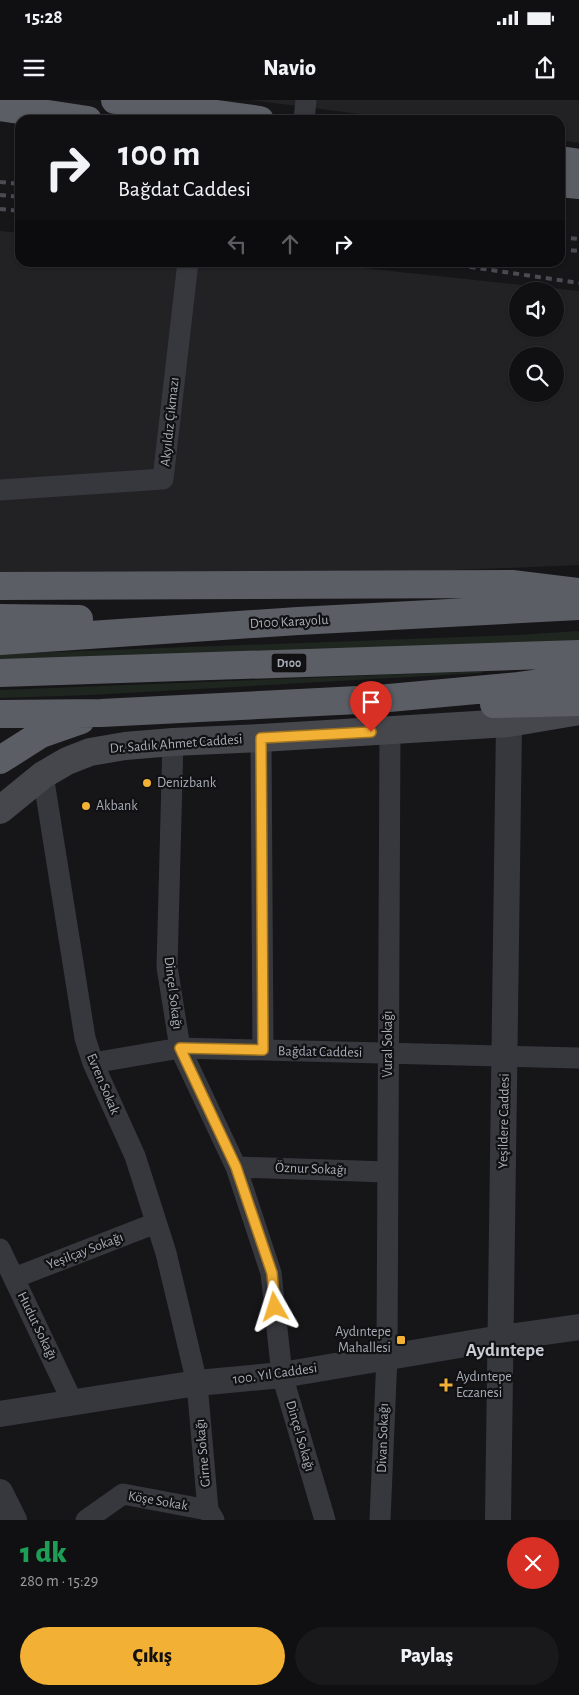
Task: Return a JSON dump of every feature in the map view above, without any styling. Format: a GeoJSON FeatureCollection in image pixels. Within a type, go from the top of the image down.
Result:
{"type":"FeatureCollection","features":[{"type":"Feature","properties":{"kind":"highway"},"geometry":{"type":"LineString","coordinates":[[115,100],[224,115]]}},
{"type":"Feature","properties":{"kind":"highway"},"geometry":{"type":"LineString","coordinates":[[0,107],[54,115]]}},
{"type":"Feature","properties":{"kind":"highway"},"geometry":{"type":"LineString","coordinates":[[565,161],[579,163]]}},
{"type":"Feature","properties":{"kind":"highway"},"geometry":{"type":"LineString","coordinates":[[565,184],[579,185]]}},
{"type":"Feature","properties":{"kind":"highway"},"geometry":{"type":"LineString","coordinates":[[0,586],[512,584],[579,592]]}},
{"type":"Feature","properties":{"kind":"highway","name":"D100 Karayolu"},"geometry":{"type":"LineString","coordinates":[[0,640],[579,606]]}},
{"type":"Feature","properties":{"kind":"highway"},"geometry":{"type":"LineString","coordinates":[[0,618],[298,621]]}},
{"type":"Feature","properties":{"kind":"highway","name":"D100"},"geometry":{"type":"LineString","coordinates":[[0,673],[579,654]]}},
{"type":"Feature","properties":{"kind":"highway"},"geometry":{"type":"LineString","coordinates":[[0,714],[101,713],[378,699],[519,686],[579,678]]}},
{"type":"Feature","properties":{"kind":"highway"},"geometry":{"type":"LineString","coordinates":[[378,699],[511,705],[579,702]]}},
{"type":"Feature","properties":{"kind":"highway"},"geometry":{"type":"LineString","coordinates":[[0,760],[22,744],[41,734],[101,713]]}},
{"type":"Feature","properties":{"kind":"main road","name":"Dr. Sadık Ahmet Caddesi"},"geometry":{"type":"LineString","coordinates":[[0,810],[44,775],[67,761],[90,752],[125,746],[510,723],[579,711]]}},
{"type":"Feature","properties":{"kind":"street"},"geometry":{"type":"LineString","coordinates":[[304,115],[306,100]]}},
{"type":"Feature","properties":{"kind":"street","name":"Akyıldız Çıkmazı"},"geometry":{"type":"LineString","coordinates":[[0,490],[163,479],[187,267]]}},
{"type":"Feature","properties":{"kind":"street","name":"Yeşildere Caddesi"},"geometry":{"type":"LineString","coordinates":[[498,1520],[510,723]]}},
{"type":"Feature","properties":{"kind":"street","name":"Vural Sokağı"},"geometry":{"type":"LineString","coordinates":[[386,1356],[390,731]]}},
{"type":"Feature","properties":{"kind":"street"},"geometry":{"type":"LineString","coordinates":[[261,738],[263,1050]]}},
{"type":"Feature","properties":{"kind":"street","name":"Dinçel Sokağı"},"geometry":{"type":"LineString","coordinates":[[172,742],[167,967],[180,1048],[236,1167],[272,1273],[282,1374],[324,1520]]}},
{"type":"Feature","properties":{"kind":"street","name":"Evren Sokak"},"geometry":{"type":"LineString","coordinates":[[44,775],[85,1038],[93,1063],[135,1156],[166,1253],[197,1383]]}},
{"type":"Feature","properties":{"kind":"street","name":"Bağdat Caddesi"},"geometry":{"type":"LineString","coordinates":[[93,1063],[180,1048],[579,1058]]}},
{"type":"Feature","properties":{"kind":"street","name":"Öznur Sokağı"},"geometry":{"type":"LineString","coordinates":[[236,1167],[387,1172]]}},
{"type":"Feature","properties":{"kind":"street","name":"Yeşilçay Sokağı"},"geometry":{"type":"LineString","coordinates":[[14,1278],[156,1223]]}},
{"type":"Feature","properties":{"kind":"street","name":"Hudut Sokağı"},"geometry":{"type":"LineString","coordinates":[[0,1250],[73,1403]]}},
{"type":"Feature","properties":{"kind":"street","name":"100. Yıl Caddesi"},"geometry":{"type":"LineString","coordinates":[[0,1414],[197,1383],[282,1374],[386,1356],[579,1327]]}},
{"type":"Feature","properties":{"kind":"street","name":"Divan Sokağı"},"geometry":{"type":"LineString","coordinates":[[380,1520],[386,1356]]}},
{"type":"Feature","properties":{"kind":"street","name":"Girne Sokağı"},"geometry":{"type":"LineString","coordinates":[[197,1383],[211,1515]]}},
{"type":"Feature","properties":{"kind":"street"},"geometry":{"type":"LineString","coordinates":[[0,1492],[14,1520]]}},
{"type":"Feature","properties":{"kind":"street","name":"Köşe Sokak"},"geometry":{"type":"LineString","coordinates":[[86,1520],[123,1494],[211,1515]]}},
{"type":"Feature","properties":{"kind":"shaded area"},"geometry":{"type":"Polygon","coordinates":[[[250,100],[579,100],[579,143],[565,141],[565,115],[367,115],[250,100]]]}},
{"type":"Feature","properties":{"kind":"shaded area"},"geometry":{"type":"Polygon","coordinates":[[[0,231],[15,232],[15,267],[354,267],[509,284],[509,337],[564,337],[564,289],[579,291],[579,565],[170,582],[0,576],[0,231]]]}},
{"type":"Feature","properties":{"kind":"shaded area"},"geometry":{"type":"Polygon","coordinates":[[[579,631],[579,645],[0,668],[0,654],[517,635],[579,631]]]}},
{"type":"Feature","properties":{"kind":"shaded area"},"geometry":{"type":"Polygon","coordinates":[[[485,671],[481,673],[90,695],[0,698],[0,690],[485,671]]]}},
{"type":"Feature","properties":{"kind":"railway"},"geometry":{"type":"LineString","coordinates":[[0,182],[15,184]]}},
{"type":"Feature","properties":{"kind":"railway"},"geometry":{"type":"LineString","coordinates":[[0,195],[15,196]]}},
{"type":"Feature","properties":{"kind":"railway"},"geometry":{"type":"LineString","coordinates":[[0,209],[15,210]]}},
{"type":"Feature","properties":{"kind":"railway"},"geometry":{"type":"LineString","coordinates":[[565,238],[579,239]]}},
{"type":"Feature","properties":{"kind":"railway"},"geometry":{"type":"LineString","coordinates":[[565,250],[579,251]]}},
{"type":"Feature","properties":{"kind":"railway"},"geometry":{"type":"LineString","coordinates":[[471,267],[579,283]]}},
{"type":"Feature","properties":{"kind":"place","name":"Denizbank"},"geometry":{"type":"Point","coordinates":[147,783]}},
{"type":"Feature","properties":{"kind":"place","name":"Akbank"},"geometry":{"type":"Point","coordinates":[86,806]}},
{"type":"Feature","properties":{"kind":"place","name":"Aydıntepe Mahallesi"},"geometry":{"type":"Point","coordinates":[401,1340]}},
{"type":"Feature","properties":{"kind":"place","name":"Aydıntepe Eczanesi"},"geometry":{"type":"Point","coordinates":[446,1385]}},
{"type":"Feature","properties":{"kind":"district","name":"Aydıntepe"},"geometry":{"type":"Point","coordinates":[505,1350]}},
{"type":"Feature","properties":{"kind":"route"},"geometry":{"type":"LineString","coordinates":[[275,1307],[272,1273],[236,1167],[180,1048],[263,1050],[261,738],[371,732]]}}]}
